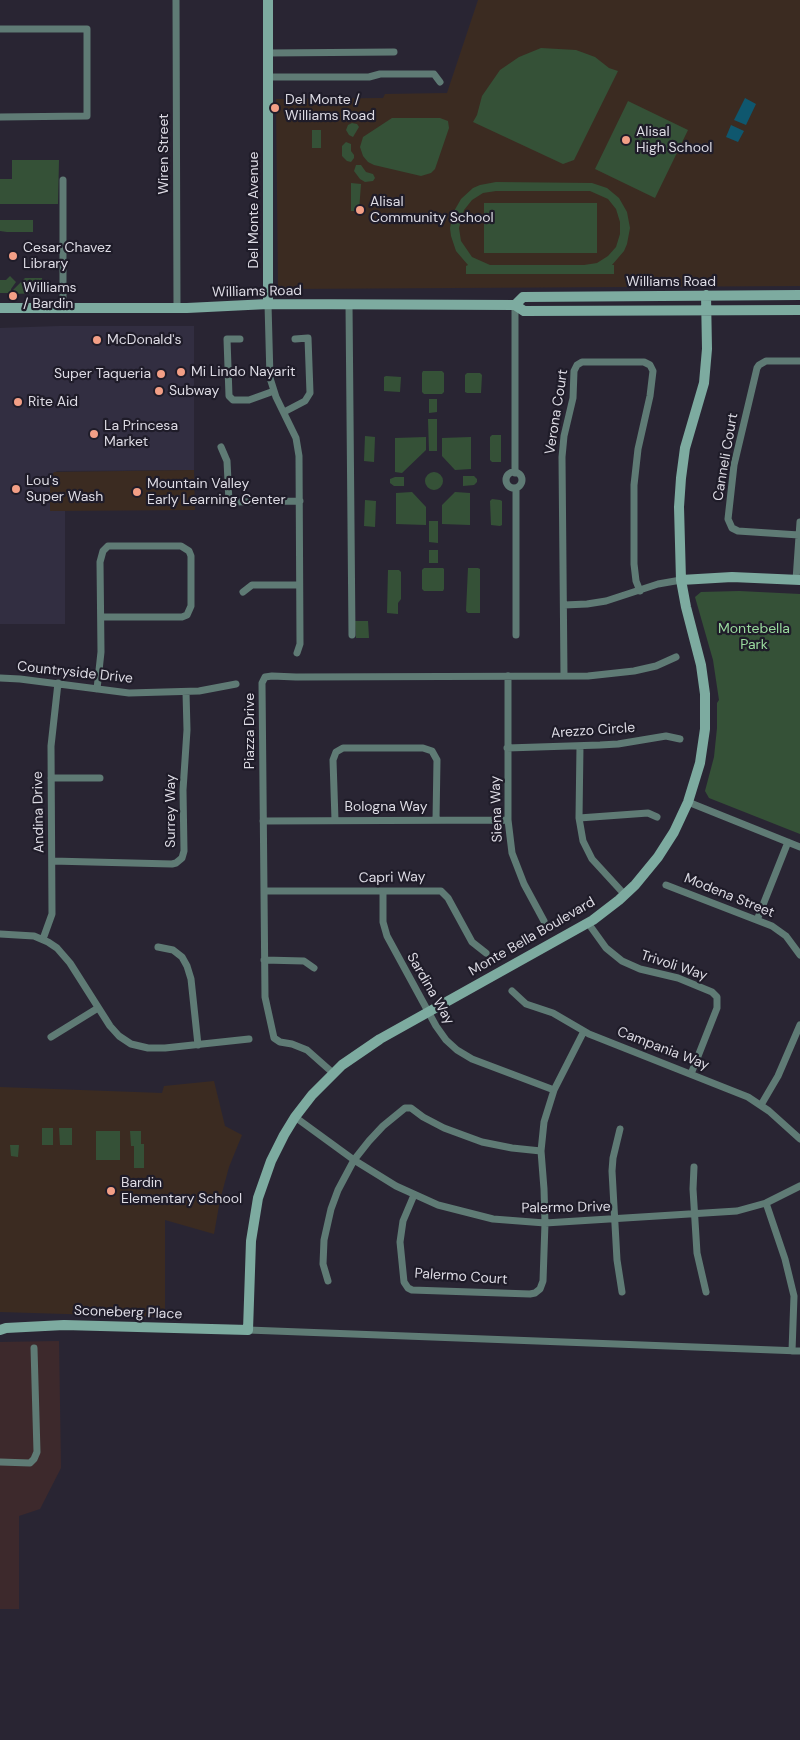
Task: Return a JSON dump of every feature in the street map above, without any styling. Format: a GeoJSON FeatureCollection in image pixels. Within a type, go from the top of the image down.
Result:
{"type":"FeatureCollection","features":[{"type":"Feature","properties":{"kind":"street","name":"Wiren Street"},"geometry":{"type":"LineString","coordinates":[[176,0],[177,307]]}},
{"type":"Feature","properties":{"kind":"street","name":"Del Monte Avenue"},"geometry":{"type":"LineString","coordinates":[[268,0],[269,368],[274,391],[293,430],[298,447],[300,644],[297,654]]}},
{"type":"Feature","properties":{"kind":"street"},"geometry":{"type":"LineString","coordinates":[[0,29],[87,29],[87,116],[0,117]]}},
{"type":"Feature","properties":{"kind":"street"},"geometry":{"type":"LineString","coordinates":[[268,53],[394,52]]}},
{"type":"Feature","properties":{"kind":"street"},"geometry":{"type":"LineString","coordinates":[[268,78],[434,74],[440,82]]}},
{"type":"Feature","properties":{"kind":"street"},"geometry":{"type":"LineString","coordinates":[[63,180],[63,308]]}},
{"type":"Feature","properties":{"kind":"street","name":"Monte Bella Boulevard"},"geometry":{"type":"LineString","coordinates":[[248,1330],[251,1241],[258,1198],[271,1162],[295,1117],[312,1096],[333,1073],[366,1048],[588,923],[643,877],[674,832],[688,802],[702,752],[705,704],[701,665],[681,580],[679,527],[681,478],[685,448],[704,383],[707,349],[706,295]]}},
{"type":"Feature","properties":{"kind":"street","name":"Williams Road"},"geometry":{"type":"LineString","coordinates":[[515,304],[523,297],[800,295]]}},
{"type":"Feature","properties":{"kind":"street","name":"Williams Road"},"geometry":{"type":"LineString","coordinates":[[0,308],[177,307],[268,304],[515,304],[524,311],[798,309]]}},
{"type":"Feature","properties":{"kind":"street"},"geometry":{"type":"LineString","coordinates":[[349,304],[352,635]]}},
{"type":"Feature","properties":{"kind":"street"},"geometry":{"type":"LineString","coordinates":[[515,304],[515,473]]}},
{"type":"Feature","properties":{"kind":"street"},"geometry":{"type":"LineString","coordinates":[[240,338],[227,339],[228,396],[233,400],[249,400],[274,391]]}},
{"type":"Feature","properties":{"kind":"street"},"geometry":{"type":"LineString","coordinates":[[284,412],[305,401],[310,393],[308,338],[295,338]]}},
{"type":"Feature","properties":{"kind":"street","name":"Canneli Court"},"geometry":{"type":"LineString","coordinates":[[799,535],[738,531],[732,528],[728,519],[734,465],[757,368],[766,361],[800,361]]}},
{"type":"Feature","properties":{"kind":"street","name":"Verona Court"},"geometry":{"type":"LineString","coordinates":[[564,676],[562,443],[573,398],[574,371],[577,365],[582,362],[644,362],[650,365],[652,371],[650,396],[638,449],[634,485],[634,564],[636,581],[640,590]]}},
{"type":"Feature","properties":{"kind":"street"},"geometry":{"type":"LineString","coordinates":[[220,446],[227,461],[229,502],[300,501]]}},
{"type":"Feature","properties":{"kind":"street"},"geometry":{"type":"LineString","coordinates":[[519,474],[522,479],[520,486],[516,488],[508,485],[508,475],[519,474]]}},
{"type":"Feature","properties":{"kind":"street"},"geometry":{"type":"LineString","coordinates":[[516,488],[516,635]]}},
{"type":"Feature","properties":{"kind":"street"},"geometry":{"type":"LineString","coordinates":[[564,605],[606,601],[658,584],[681,580],[732,577],[798,580],[800,522]]}},
{"type":"Feature","properties":{"kind":"street"},"geometry":{"type":"LineString","coordinates":[[97,690],[102,617],[100,557],[106,548],[112,546],[183,547],[189,551],[191,556],[191,606],[187,615],[182,617],[102,617]]}},
{"type":"Feature","properties":{"kind":"street"},"geometry":{"type":"LineString","coordinates":[[243,592],[252,585],[300,585]]}},
{"type":"Feature","properties":{"kind":"street","name":"Piazza Drive"},"geometry":{"type":"LineString","coordinates":[[333,1073],[307,1050],[280,1042],[274,1038],[265,997],[262,683],[265,677],[603,676],[656,666],[676,657]]}},
{"type":"Feature","properties":{"kind":"street","name":"Siena Way"},"geometry":{"type":"LineString","coordinates":[[508,676],[508,820],[512,853],[517,869],[544,921]]}},
{"type":"Feature","properties":{"kind":"street","name":"Countryside Drive"},"geometry":{"type":"LineString","coordinates":[[0,678],[20,678],[128,693],[211,690],[236,684]]}},
{"type":"Feature","properties":{"kind":"street","name":"Andina Drive"},"geometry":{"type":"LineString","coordinates":[[43,939],[52,914],[52,731],[58,683]]}},
{"type":"Feature","properties":{"kind":"street","name":"Surrey Way"},"geometry":{"type":"LineString","coordinates":[[52,861],[172,864],[182,858],[184,851],[183,773],[187,730],[186,692]]}},
{"type":"Feature","properties":{"kind":"street","name":"Arezzo Circle"},"geometry":{"type":"LineString","coordinates":[[507,748],[618,744],[666,736],[680,739]]}},
{"type":"Feature","properties":{"kind":"street"},"geometry":{"type":"LineString","coordinates":[[580,746],[579,818],[581,835],[588,853],[625,894]]}},
{"type":"Feature","properties":{"kind":"street"},"geometry":{"type":"LineString","coordinates":[[335,820],[333,760],[336,752],[343,748],[423,748],[432,751],[437,760],[436,820]]}},
{"type":"Feature","properties":{"kind":"street"},"geometry":{"type":"LineString","coordinates":[[51,778],[100,778]]}},
{"type":"Feature","properties":{"kind":"street"},"geometry":{"type":"LineString","coordinates":[[688,802],[800,847]]}},
{"type":"Feature","properties":{"kind":"street"},"geometry":{"type":"LineString","coordinates":[[579,818],[648,813],[657,817]]}},
{"type":"Feature","properties":{"kind":"street","name":"Bologna Way"},"geometry":{"type":"LineString","coordinates":[[264,821],[508,820]]}},
{"type":"Feature","properties":{"kind":"street"},"geometry":{"type":"LineString","coordinates":[[758,920],[788,842]]}},
{"type":"Feature","properties":{"kind":"street","name":"Modena Street"},"geometry":{"type":"LineString","coordinates":[[666,884],[772,926],[786,936],[800,955]]}},
{"type":"Feature","properties":{"kind":"street","name":"Capri Way"},"geometry":{"type":"LineString","coordinates":[[265,891],[441,891],[448,898],[472,942],[486,954]]}},
{"type":"Feature","properties":{"kind":"street","name":"Sardina Way"},"geometry":{"type":"LineString","coordinates":[[383,891],[383,922],[387,936],[436,1026],[446,1040],[464,1055],[554,1090]]}},
{"type":"Feature","properties":{"kind":"street","name":"Trivoli Way"},"geometry":{"type":"LineString","coordinates":[[588,923],[606,948],[622,961],[640,969],[678,978],[712,992],[717,997],[717,1008],[691,1074]]}},
{"type":"Feature","properties":{"kind":"street"},"geometry":{"type":"LineString","coordinates":[[0,934],[27,935],[43,939],[57,948],[66,957],[114,1032],[131,1044],[157,1049],[249,1039]]}},
{"type":"Feature","properties":{"kind":"street"},"geometry":{"type":"LineString","coordinates":[[158,947],[173,950],[182,958],[187,966],[191,979],[198,1045]]}},
{"type":"Feature","properties":{"kind":"street"},"geometry":{"type":"LineString","coordinates":[[264,960],[304,961],[314,968]]}},
{"type":"Feature","properties":{"kind":"street","name":"Campania Way"},"geometry":{"type":"LineString","coordinates":[[512,991],[526,1004],[558,1016],[584,1031],[741,1094],[761,1105],[800,1139]]}},
{"type":"Feature","properties":{"kind":"street"},"geometry":{"type":"LineString","coordinates":[[51,1037],[98,1008]]}},
{"type":"Feature","properties":{"kind":"street"},"geometry":{"type":"LineString","coordinates":[[761,1105],[778,1076],[800,1025]]}},
{"type":"Feature","properties":{"kind":"street"},"geometry":{"type":"LineString","coordinates":[[545,1223],[540,1151],[544,1122],[554,1090],[584,1031]]}},
{"type":"Feature","properties":{"kind":"street"},"geometry":{"type":"LineString","coordinates":[[328,1281],[323,1264],[327,1223],[338,1190],[354,1160],[376,1133],[408,1107],[444,1128],[482,1142],[540,1151]]}},
{"type":"Feature","properties":{"kind":"street","name":"Palermo Drive"},"geometry":{"type":"LineString","coordinates":[[295,1117],[380,1178],[414,1195],[438,1205],[477,1216],[510,1221],[545,1223],[737,1211],[766,1203],[800,1186]]}},
{"type":"Feature","properties":{"kind":"street"},"geometry":{"type":"LineString","coordinates":[[620,1129],[612,1164],[617,1260],[622,1292]]}},
{"type":"Feature","properties":{"kind":"street"},"geometry":{"type":"LineString","coordinates":[[694,1167],[699,1263],[706,1292]]}},
{"type":"Feature","properties":{"kind":"street","name":"Palermo Court"},"geometry":{"type":"LineString","coordinates":[[414,1195],[402,1221],[400,1242],[404,1282],[412,1290],[535,1293],[543,1282],[545,1223]]}},
{"type":"Feature","properties":{"kind":"street"},"geometry":{"type":"LineString","coordinates":[[766,1203],[797,1297],[792,1351]]}},
{"type":"Feature","properties":{"kind":"street","name":"Sconeberg Place"},"geometry":{"type":"LineString","coordinates":[[2,1328],[64,1325],[248,1330]]}},
{"type":"Feature","properties":{"kind":"street"},"geometry":{"type":"LineString","coordinates":[[248,1330],[800,1351]]}},
{"type":"Feature","properties":{"kind":"street"},"geometry":{"type":"LineString","coordinates":[[0,1462],[30,1462],[34,1459],[37,1452],[34,1348]]}},
{"type":"Feature","properties":{"kind":"shaded area","name":"Alisal High School"},"geometry":{"type":"Polygon","coordinates":[[[478,0],[800,0],[800,286],[281,289],[278,287],[276,99],[383,98],[385,94],[447,93],[478,0]]]}},
{"type":"Feature","properties":{"kind":"shaded area"},"geometry":{"type":"Polygon","coordinates":[[[194,326],[194,470],[57,471],[50,476],[50,511],[65,511],[65,624],[0,624],[0,328],[194,326]]]}},
{"type":"Feature","properties":{"kind":"shaded area"},"geometry":{"type":"Polygon","coordinates":[[[194,470],[195,510],[50,511],[50,478],[54,472],[194,470]]]}},
{"type":"Feature","properties":{"kind":"shaded area","name":"Bardin Elementary School"},"geometry":{"type":"Polygon","coordinates":[[[214,1081],[225,1126],[242,1135],[229,1167],[220,1200],[214,1234],[165,1220],[165,1317],[0,1312],[0,1087],[162,1093],[164,1086],[214,1081]]]}},
{"type":"Feature","properties":{"kind":"shaded area"},"geometry":{"type":"Polygon","coordinates":[[[59,1341],[61,1468],[40,1509],[19,1516],[19,1609],[0,1609],[0,1342],[59,1341]]]}},
{"type":"Feature","properties":{"kind":"green space"},"geometry":{"type":"Polygon","coordinates":[[[541,48],[576,50],[595,57],[609,68],[618,71],[574,160],[563,164],[473,122],[482,96],[500,70],[519,57],[541,48]]]}},
{"type":"Feature","properties":{"kind":"green space"},"geometry":{"type":"Polygon","coordinates":[[[628,101],[688,130],[655,198],[595,169],[628,101]]]}},
{"type":"Feature","properties":{"kind":"green space"},"geometry":{"type":"Polygon","coordinates":[[[392,118],[440,118],[448,121],[449,128],[435,169],[431,173],[421,176],[374,165],[363,156],[360,147],[363,137],[392,118]]]}},
{"type":"Feature","properties":{"kind":"green space"},"geometry":{"type":"Polygon","coordinates":[[[352,123],[357,124],[359,127],[353,137],[346,130],[348,125],[352,123]]]}},
{"type":"Feature","properties":{"kind":"green space"},"geometry":{"type":"Polygon","coordinates":[[[312,130],[321,130],[321,148],[312,148],[312,130]]]}},
{"type":"Feature","properties":{"kind":"green space"},"geometry":{"type":"Polygon","coordinates":[[[346,142],[351,144],[351,151],[354,155],[351,162],[342,156],[342,146],[346,142]]]}},
{"type":"Feature","properties":{"kind":"green space"},"geometry":{"type":"Polygon","coordinates":[[[12,160],[59,160],[58,204],[0,204],[0,179],[12,179],[12,160]]]}},
{"type":"Feature","properties":{"kind":"green space"},"geometry":{"type":"Polygon","coordinates":[[[356,165],[361,165],[366,172],[373,174],[375,178],[373,181],[365,182],[360,179],[354,171],[356,165]]]}},
{"type":"Feature","properties":{"kind":"green space"},"geometry":{"type":"Polygon","coordinates":[[[496,182],[592,183],[607,188],[619,198],[627,212],[630,228],[624,251],[612,265],[614,265],[614,274],[466,274],[466,266],[468,265],[456,251],[450,228],[453,213],[461,199],[473,188],[496,182]],[[496,191],[483,193],[472,200],[464,210],[459,228],[461,241],[472,257],[490,265],[584,265],[597,263],[608,256],[616,247],[620,234],[620,222],[616,209],[608,199],[590,191],[496,191]]]}},
{"type":"Feature","properties":{"kind":"green space"},"geometry":{"type":"Polygon","coordinates":[[[351,183],[361,184],[359,211],[351,211],[351,183]]]}},
{"type":"Feature","properties":{"kind":"green space"},"geometry":{"type":"Polygon","coordinates":[[[484,203],[597,203],[597,253],[484,253],[484,203]]]}},
{"type":"Feature","properties":{"kind":"green space"},"geometry":{"type":"Polygon","coordinates":[[[0,220],[33,220],[33,232],[0,231],[0,220]]]}},
{"type":"Feature","properties":{"kind":"green space"},"geometry":{"type":"Polygon","coordinates":[[[10,276],[16,282],[11,289],[11,293],[0,293],[0,280],[6,280],[10,276]]]}},
{"type":"Feature","properties":{"kind":"green space"},"geometry":{"type":"Polygon","coordinates":[[[25,278],[42,278],[43,292],[13,294],[13,290],[25,278]]]}},
{"type":"Feature","properties":{"kind":"green space"},"geometry":{"type":"Polygon","coordinates":[[[423,371],[442,371],[444,373],[444,392],[442,394],[424,394],[422,392],[423,371]]]}},
{"type":"Feature","properties":{"kind":"green space"},"geometry":{"type":"Polygon","coordinates":[[[467,373],[480,373],[482,375],[481,393],[465,392],[465,375],[467,373]]]}},
{"type":"Feature","properties":{"kind":"green space"},"geometry":{"type":"Polygon","coordinates":[[[384,377],[401,377],[400,392],[384,391],[384,377]]]}},
{"type":"Feature","properties":{"kind":"green space"},"geometry":{"type":"Polygon","coordinates":[[[429,399],[437,399],[437,412],[429,413],[429,399]]]}},
{"type":"Feature","properties":{"kind":"green space"},"geometry":{"type":"Polygon","coordinates":[[[428,419],[437,419],[437,451],[429,451],[428,419]]]}},
{"type":"Feature","properties":{"kind":"green space"},"geometry":{"type":"Polygon","coordinates":[[[492,435],[501,435],[501,462],[492,462],[490,460],[490,437],[492,435]]]}},
{"type":"Feature","properties":{"kind":"green space"},"geometry":{"type":"Polygon","coordinates":[[[365,436],[375,437],[374,462],[364,461],[365,436]]]}},
{"type":"Feature","properties":{"kind":"green space"},"geometry":{"type":"Polygon","coordinates":[[[426,437],[426,450],[402,473],[395,472],[395,438],[426,437]]]}},
{"type":"Feature","properties":{"kind":"green space"},"geometry":{"type":"Polygon","coordinates":[[[471,437],[471,469],[455,470],[442,456],[442,438],[471,437]]]}},
{"type":"Feature","properties":{"kind":"green space"},"geometry":{"type":"Polygon","coordinates":[[[434,472],[440,475],[443,481],[440,487],[434,490],[428,487],[425,481],[428,475],[434,472]]]}},
{"type":"Feature","properties":{"kind":"green space"},"geometry":{"type":"Polygon","coordinates":[[[463,476],[474,476],[477,482],[474,485],[463,486],[463,476]]]}},
{"type":"Feature","properties":{"kind":"green space"},"geometry":{"type":"Polygon","coordinates":[[[404,477],[404,486],[394,486],[390,483],[390,479],[404,477]]]}},
{"type":"Feature","properties":{"kind":"green space"},"geometry":{"type":"Polygon","coordinates":[[[412,492],[426,507],[426,525],[396,524],[396,493],[412,492]]]}},
{"type":"Feature","properties":{"kind":"green space"},"geometry":{"type":"Polygon","coordinates":[[[455,492],[470,493],[470,525],[442,524],[442,505],[455,492]]]}},
{"type":"Feature","properties":{"kind":"green space"},"geometry":{"type":"Polygon","coordinates":[[[492,499],[502,501],[502,525],[500,526],[491,525],[490,501],[492,499]]]}},
{"type":"Feature","properties":{"kind":"green space"},"geometry":{"type":"Polygon","coordinates":[[[365,500],[376,501],[375,527],[364,526],[365,500]]]}},
{"type":"Feature","properties":{"kind":"green space"},"geometry":{"type":"Polygon","coordinates":[[[429,521],[438,521],[438,543],[429,542],[429,521]]]}},
{"type":"Feature","properties":{"kind":"green space"},"geometry":{"type":"Polygon","coordinates":[[[429,550],[438,550],[438,563],[429,563],[429,550]]]}},
{"type":"Feature","properties":{"kind":"green space"},"geometry":{"type":"Polygon","coordinates":[[[424,568],[444,569],[443,591],[424,591],[422,589],[422,570],[424,568]]]}},
{"type":"Feature","properties":{"kind":"green space"},"geometry":{"type":"Polygon","coordinates":[[[468,568],[480,569],[480,613],[468,613],[466,611],[468,568]]]}},
{"type":"Feature","properties":{"kind":"green space"},"geometry":{"type":"Polygon","coordinates":[[[388,570],[399,570],[401,572],[401,599],[398,603],[398,614],[387,613],[388,570]]]}},
{"type":"Feature","properties":{"kind":"green space","name":"Montebella Park"},"geometry":{"type":"Polygon","coordinates":[[[739,591],[800,594],[800,834],[709,798],[705,791],[714,757],[717,703],[719,700],[713,660],[695,597],[701,592],[739,591]]]}},
{"type":"Feature","properties":{"kind":"green space"},"geometry":{"type":"Polygon","coordinates":[[[355,621],[368,621],[369,638],[356,638],[355,621]]]}},
{"type":"Feature","properties":{"kind":"green space"},"geometry":{"type":"Polygon","coordinates":[[[42,1128],[53,1128],[53,1145],[42,1145],[42,1128]]]}},
{"type":"Feature","properties":{"kind":"green space"},"geometry":{"type":"Polygon","coordinates":[[[59,1128],[72,1128],[72,1145],[60,1145],[59,1128]]]}},
{"type":"Feature","properties":{"kind":"green space"},"geometry":{"type":"Polygon","coordinates":[[[96,1131],[120,1131],[120,1160],[96,1160],[96,1131]]]}},
{"type":"Feature","properties":{"kind":"green space"},"geometry":{"type":"Polygon","coordinates":[[[130,1131],[141,1131],[141,1144],[144,1144],[144,1168],[134,1168],[134,1146],[131,1146],[130,1131]]]}},
{"type":"Feature","properties":{"kind":"green space"},"geometry":{"type":"Polygon","coordinates":[[[10,1145],[19,1145],[18,1157],[11,1156],[10,1145]]]}},
{"type":"Feature","properties":{"kind":"water"},"geometry":{"type":"Polygon","coordinates":[[[745,98],[756,104],[746,125],[734,120],[745,98]]]}},
{"type":"Feature","properties":{"kind":"water"},"geometry":{"type":"Polygon","coordinates":[[[731,125],[744,131],[738,142],[726,137],[731,125]]]}},
{"type":"Feature","properties":{"kind":"place","name":"Del Monte / Williams Road"},"geometry":{"type":"Point","coordinates":[275,108]}},
{"type":"Feature","properties":{"kind":"place","name":"Alisal High School"},"geometry":{"type":"Point","coordinates":[626,140]}},
{"type":"Feature","properties":{"kind":"place","name":"Alisal Community School"},"geometry":{"type":"Point","coordinates":[360,210]}},
{"type":"Feature","properties":{"kind":"place","name":"Cesar Chavez Library"},"geometry":{"type":"Point","coordinates":[13,256]}},
{"type":"Feature","properties":{"kind":"place","name":"Williams / Bardin"},"geometry":{"type":"Point","coordinates":[13,296]}},
{"type":"Feature","properties":{"kind":"place","name":"McDonald's"},"geometry":{"type":"Point","coordinates":[97,340]}},
{"type":"Feature","properties":{"kind":"place","name":"Mi Lindo Nayarit"},"geometry":{"type":"Point","coordinates":[181,372]}},
{"type":"Feature","properties":{"kind":"place","name":"Super Taqueria"},"geometry":{"type":"Point","coordinates":[161,374]}},
{"type":"Feature","properties":{"kind":"place","name":"Subway"},"geometry":{"type":"Point","coordinates":[159,391]}},
{"type":"Feature","properties":{"kind":"place","name":"Rite Aid"},"geometry":{"type":"Point","coordinates":[18,402]}},
{"type":"Feature","properties":{"kind":"place","name":"La Princesa Market"},"geometry":{"type":"Point","coordinates":[94,434]}},
{"type":"Feature","properties":{"kind":"place","name":"Lou's Super Wash"},"geometry":{"type":"Point","coordinates":[16,489]}},
{"type":"Feature","properties":{"kind":"place","name":"Mountain Valley Early Learning Center"},"geometry":{"type":"Point","coordinates":[137,492]}},
{"type":"Feature","properties":{"kind":"place","name":"Bardin Elementary School"},"geometry":{"type":"Point","coordinates":[111,1191]}}]}
